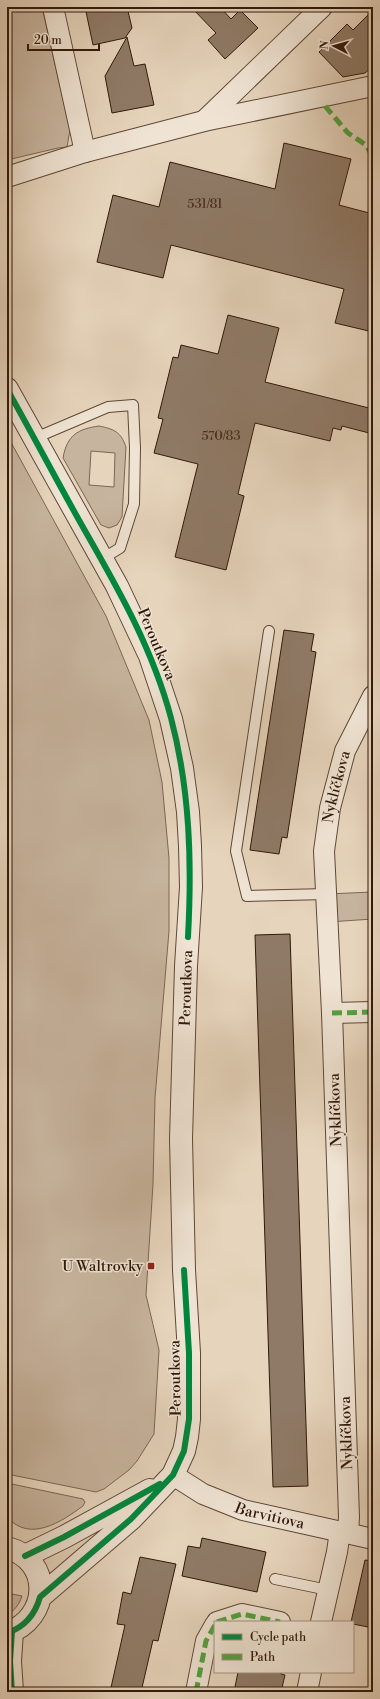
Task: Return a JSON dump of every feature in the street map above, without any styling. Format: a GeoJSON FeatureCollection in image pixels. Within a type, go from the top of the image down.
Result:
{"type":"FeatureCollection","features":[{"type":"Feature","properties":{"kind":"street"},"geometry":{"type":"LineString","coordinates":[[53,7],[85,152]]}},
{"type":"Feature","properties":{"kind":"street"},"geometry":{"type":"LineString","coordinates":[[204,121],[322,7]]}},
{"type":"Feature","properties":{"kind":"street"},"geometry":{"type":"LineString","coordinates":[[7,177],[85,152],[204,121],[373,86]]}},
{"type":"Feature","properties":{"kind":"street","name":"Peroutkova"},"geometry":{"type":"LineString","coordinates":[[7,389],[102,559],[137,627],[161,685],[171,718],[180,761],[188,812],[191,887],[186,966],[181,1139],[184,1270],[189,1353],[189,1419],[184,1451],[171,1477],[131,1519],[40,1597]]}},
{"type":"Feature","properties":{"kind":"street","name":"Nyklíčkova"},"geometry":{"type":"LineString","coordinates":[[321,1621],[337,1552],[349,1517],[332,1013],[324,851],[330,808],[345,751],[373,696]]}},
{"type":"Feature","properties":{"kind":"street"},"geometry":{"type":"LineString","coordinates":[[332,1013],[373,1012]]}},
{"type":"Feature","properties":{"kind":"street"},"geometry":{"type":"LineString","coordinates":[[16,1552],[64,1537],[171,1477]]}},
{"type":"Feature","properties":{"kind":"street","name":"Barvitiova"},"geometry":{"type":"LineString","coordinates":[[171,1477],[203,1494],[243,1510],[373,1539]]}},
{"type":"Feature","properties":{"kind":"street"},"geometry":{"type":"LineString","coordinates":[[12,1692],[10,1632],[23,1625],[30,1619],[37,1608],[41,1586],[36,1569],[16,1552]]}},
{"type":"Feature","properties":{"kind":"street"},"geometry":{"type":"LineString","coordinates":[[220,1621],[242,1614],[275,1621]]}},
{"type":"Feature","properties":{"kind":"street"},"geometry":{"type":"LineString","coordinates":[[196,1692],[206,1641],[214,1627]]}},
{"type":"Feature","properties":{"kind":"street"},"geometry":{"type":"LineString","coordinates":[[307,1692],[311,1673]]}},
{"type":"Feature","properties":{"kind":"lane"},"geometry":{"type":"LineString","coordinates":[[35,438],[108,407],[132,405],[135,448],[134,504],[120,548],[102,559]]}},
{"type":"Feature","properties":{"kind":"lane"},"geometry":{"type":"LineString","coordinates":[[269,631],[236,851],[247,896],[327,894]]}},
{"type":"Feature","properties":{"kind":"lane"},"geometry":{"type":"LineString","coordinates":[[275,1579],[328,1590]]}},
{"type":"Feature","properties":{"kind":"shaded area"},"geometry":{"type":"Polygon","coordinates":[[[7,7],[42,7],[70,130],[67,147],[7,160],[7,7]]]}},
{"type":"Feature","properties":{"kind":"shaded area"},"geometry":{"type":"Polygon","coordinates":[[[99,426],[113,430],[122,438],[126,447],[122,517],[117,525],[109,528],[101,525],[63,458],[67,444],[75,434],[79,431],[99,426]],[[91,451],[89,485],[114,487],[115,453],[91,451]]]}},
{"type":"Feature","properties":{"kind":"shaded area"},"geometry":{"type":"Polygon","coordinates":[[[7,435],[106,616],[149,720],[162,782],[169,858],[169,931],[155,1098],[153,1184],[146,1295],[159,1350],[154,1434],[137,1461],[129,1470],[104,1489],[96,1492],[7,1474],[7,435]]]}},
{"type":"Feature","properties":{"kind":"shaded area"},"geometry":{"type":"Polygon","coordinates":[[[373,892],[373,919],[328,922],[327,894],[373,892]]]}},
{"type":"Feature","properties":{"kind":"shaded area"},"geometry":{"type":"Polygon","coordinates":[[[7,1483],[83,1499],[85,1502],[83,1506],[55,1523],[35,1529],[25,1528],[16,1525],[7,1517],[7,1483]]]}},
{"type":"Feature","properties":{"kind":"shaded area"},"geometry":{"type":"Polygon","coordinates":[[[7,1593],[22,1596],[20,1602],[7,1615],[7,1593]]]}},
{"type":"Feature","properties":{"kind":"building"},"geometry":{"type":"Polygon","coordinates":[[[85,7],[127,7],[132,28],[125,38],[93,45],[85,7]]]}},
{"type":"Feature","properties":{"kind":"building"},"geometry":{"type":"Polygon","coordinates":[[[191,7],[220,7],[231,19],[240,10],[258,28],[225,59],[208,40],[216,33],[191,7]]]}},
{"type":"Feature","properties":{"kind":"building"},"geometry":{"type":"Polygon","coordinates":[[[373,10],[373,66],[365,73],[343,77],[319,52],[347,24],[353,30],[373,10]]]}},
{"type":"Feature","properties":{"kind":"building"},"geometry":{"type":"Polygon","coordinates":[[[127,37],[134,66],[145,64],[154,105],[112,113],[105,76],[127,37]]]}},
{"type":"Feature","properties":{"kind":"building"},"geometry":{"type":"Polygon","coordinates":[[[284,143],[351,159],[339,205],[373,214],[373,332],[335,323],[344,289],[171,245],[163,278],[97,262],[113,195],[159,207],[170,162],[275,189],[284,143]]]}},
{"type":"Feature","properties":{"kind":"building"},"geometry":{"type":"Polygon","coordinates":[[[228,315],[279,328],[265,382],[373,409],[373,434],[342,426],[341,430],[333,428],[330,441],[255,423],[238,494],[244,496],[226,570],[175,557],[198,464],[154,453],[163,419],[158,418],[173,357],[178,358],[181,345],[218,354],[228,315]]]}},
{"type":"Feature","properties":{"kind":"building"},"geometry":{"type":"Polygon","coordinates":[[[284,630],[314,634],[311,651],[316,652],[287,838],[282,837],[279,854],[250,850],[284,630]]]}},
{"type":"Feature","properties":{"kind":"building"},"geometry":{"type":"Polygon","coordinates":[[[290,934],[308,1486],[273,1487],[255,935],[290,934]]]}},
{"type":"Feature","properties":{"kind":"building"},"geometry":{"type":"Polygon","coordinates":[[[202,1538],[266,1552],[257,1592],[182,1576],[188,1546],[200,1548],[202,1538]]]}},
{"type":"Feature","properties":{"kind":"building"},"geometry":{"type":"Polygon","coordinates":[[[140,1557],[176,1564],[158,1641],[153,1640],[141,1692],[110,1692],[125,1625],[117,1624],[123,1592],[131,1594],[140,1557]]]}},
{"type":"Feature","properties":{"kind":"building"},"geometry":{"type":"Polygon","coordinates":[[[365,1560],[373,1561],[373,1628],[354,1624],[354,1621],[351,1621],[365,1560]]]}},
{"type":"Feature","properties":{"kind":"building"},"geometry":{"type":"Polygon","coordinates":[[[238,1673],[281,1673],[285,1675],[281,1692],[234,1692],[238,1673]]]}},
{"type":"Feature","properties":{"kind":"marked path"},"geometry":{"type":"LineString","coordinates":[[325,106],[348,133],[366,145],[373,157]]}},
{"type":"Feature","properties":{"kind":"marked path"},"geometry":{"type":"LineString","coordinates":[[332,1013],[373,1012]]}},
{"type":"Feature","properties":{"kind":"marked path"},"geometry":{"type":"LineString","coordinates":[[220,1621],[242,1614],[275,1621]]}},
{"type":"Feature","properties":{"kind":"marked path"},"geometry":{"type":"LineString","coordinates":[[196,1692],[206,1641],[214,1627]]}},
{"type":"Feature","properties":{"kind":"cycle path"},"geometry":{"type":"LineString","coordinates":[[7,389],[134,621],[145,644],[164,693],[177,745],[186,799],[190,882],[188,937]]}},
{"type":"Feature","properties":{"kind":"cycle path"},"geometry":{"type":"LineString","coordinates":[[7,1633],[24,1624],[32,1615],[40,1597],[131,1519],[173,1475],[184,1451],[189,1419],[189,1353],[184,1270]]}},
{"type":"Feature","properties":{"kind":"cycle path"},"geometry":{"type":"LineString","coordinates":[[25,1556],[64,1537],[160,1484]]}},
{"type":"Feature","properties":{"kind":"cycle path"},"geometry":{"type":"LineString","coordinates":[[12,1631],[10,1661],[12,1692]]}},
{"type":"Feature","properties":{"kind":"place","name":"U Waltrovky"},"geometry":{"type":"Point","coordinates":[151,1266]}}]}
